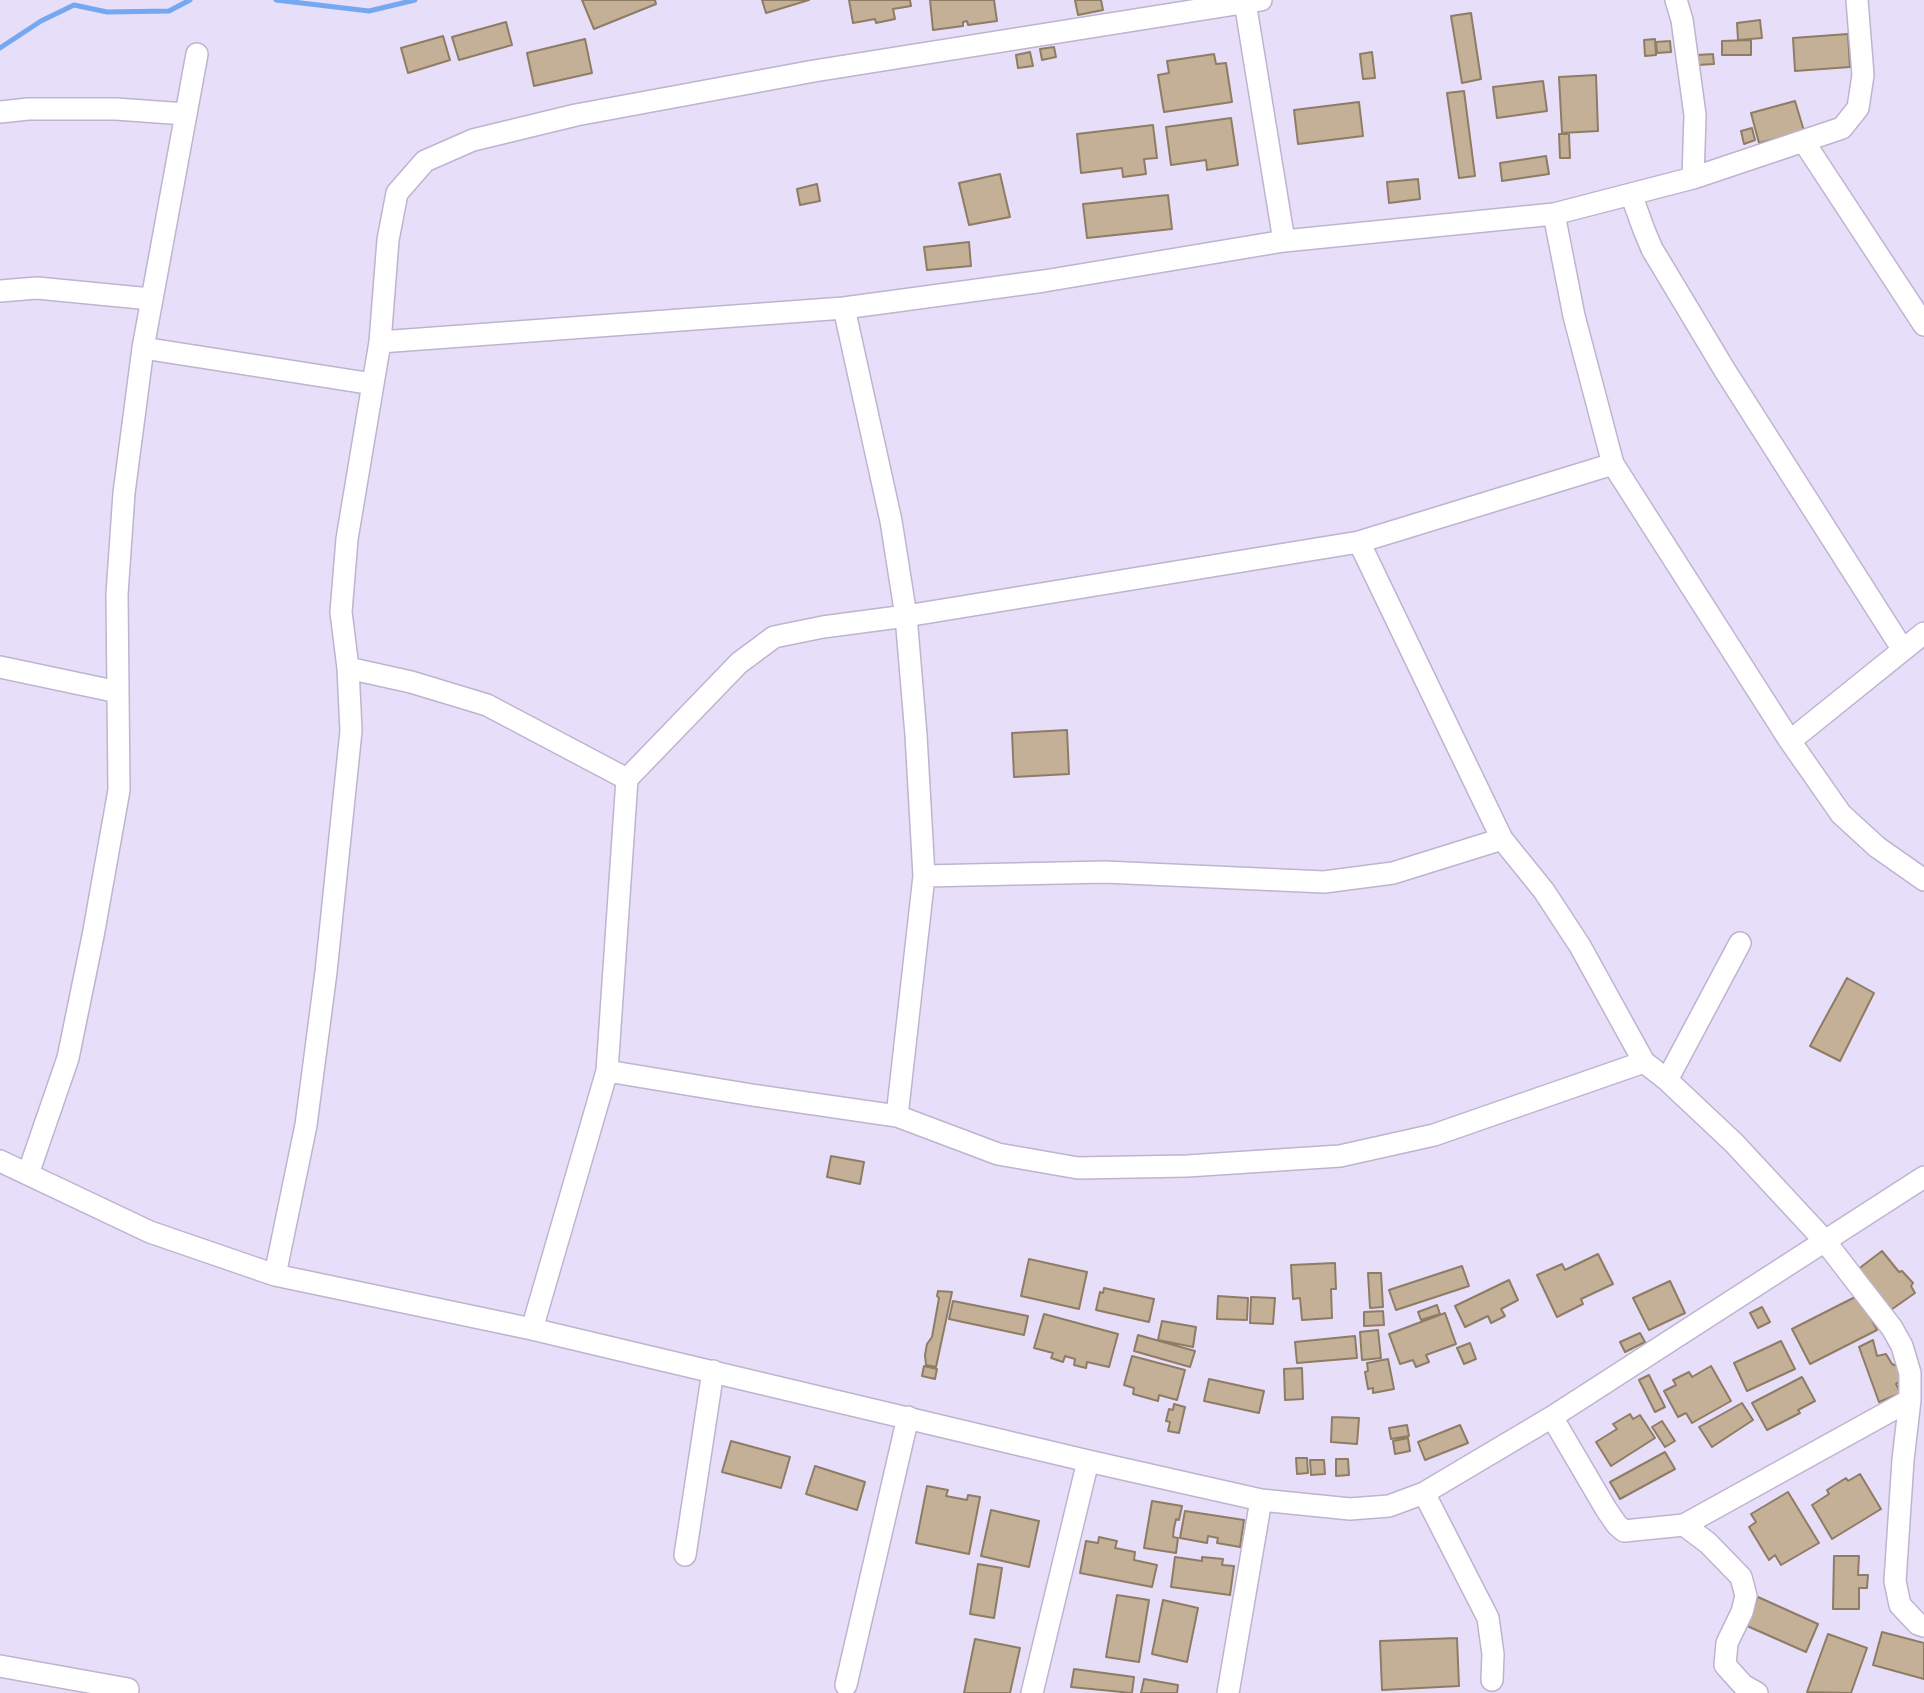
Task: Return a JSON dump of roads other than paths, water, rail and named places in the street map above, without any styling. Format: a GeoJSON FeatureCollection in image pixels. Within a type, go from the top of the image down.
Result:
{"type":"FeatureCollection","features":[{"type":"Feature","properties":{"kind":"street"},"geometry":{"type":"LineString","coordinates":[[1676,0],[1682,20],[1695,115],[1693,178]]}},
{"type":"Feature","properties":{"kind":"street"},"geometry":{"type":"LineString","coordinates":[[380,342],[844,309],[1044,281],[1284,240],[1554,214],[1693,178],[1842,128],[1858,108],[1863,75],[1857,0]]}},
{"type":"Feature","properties":{"kind":"street"},"geometry":{"type":"LineString","coordinates":[[275,1275],[306,1125],[326,972],[351,731],[348,668],[341,612],[347,539],[380,342],[388,240],[397,193],[425,161],[473,140],[576,115],[814,71],[1253,1],[1284,240]]}},
{"type":"Feature","properties":{"kind":"street"},"geometry":{"type":"LineString","coordinates":[[28,1174],[68,1058],[119,790],[117,594],[124,493],[143,348],[197,54]]}},
{"type":"Feature","properties":{"kind":"street"},"geometry":{"type":"LineString","coordinates":[[0,112],[27,109],[116,109],[185,114]]}},
{"type":"Feature","properties":{"kind":"street"},"geometry":{"type":"LineString","coordinates":[[1804,142],[1924,325]]}},
{"type":"Feature","properties":{"kind":"street"},"geometry":{"type":"LineString","coordinates":[[1631,194],[1652,249],[1724,369],[1903,650]]}},
{"type":"Feature","properties":{"kind":"street"},"geometry":{"type":"LineString","coordinates":[[1554,214],[1574,316],[1613,464],[1790,741],[1841,814],[1877,847],[1924,880]]}},
{"type":"Feature","properties":{"kind":"street"},"geometry":{"type":"LineString","coordinates":[[0,290],[37,288],[152,299]]}},
{"type":"Feature","properties":{"kind":"street"},"geometry":{"type":"LineString","coordinates":[[844,309],[891,522],[906,616],[916,735],[925,876],[897,1115]]}},
{"type":"Feature","properties":{"kind":"street"},"geometry":{"type":"LineString","coordinates":[[143,348],[373,384]]}},
{"type":"Feature","properties":{"kind":"street"},"geometry":{"type":"LineString","coordinates":[[532,1329],[607,1071],[627,779],[739,663],[774,637],[823,627],[906,616],[1359,542],[1613,464]]}},
{"type":"Feature","properties":{"kind":"street"},"geometry":{"type":"LineString","coordinates":[[1359,542],[1502,839],[1545,891],[1580,946],[1644,1062],[1734,1143],[1824,1240],[1892,1328],[1902,1346],[1909,1373],[1910,1400],[1895,1581],[1900,1605],[1917,1624],[1924,1626]]}},
{"type":"Feature","properties":{"kind":"street"},"geometry":{"type":"LineString","coordinates":[[1790,741],[1924,633]]}},
{"type":"Feature","properties":{"kind":"street"},"geometry":{"type":"LineString","coordinates":[[0,667],[118,692]]}},
{"type":"Feature","properties":{"kind":"street"},"geometry":{"type":"LineString","coordinates":[[348,668],[411,682],[486,705],[627,779]]}},
{"type":"Feature","properties":{"kind":"street"},"geometry":{"type":"LineString","coordinates":[[925,876],[1105,872],[1324,881],[1393,873],[1502,839]]}},
{"type":"Feature","properties":{"kind":"street"},"geometry":{"type":"LineString","coordinates":[[1667,1080],[1740,943]]}},
{"type":"Feature","properties":{"kind":"street"},"geometry":{"type":"LineString","coordinates":[[607,1071],[897,1115],[998,1154],[1078,1168],[1187,1166],[1340,1156],[1434,1135],[1644,1062]]}},
{"type":"Feature","properties":{"kind":"street"},"geometry":{"type":"LineString","coordinates":[[0,1161],[150,1231],[275,1275],[532,1329],[1261,1500],[1350,1509],[1389,1506],[1424,1493],[1552,1417],[1824,1240],[1922,1181]]}},
{"type":"Feature","properties":{"kind":"street"},"geometry":{"type":"LineString","coordinates":[[685,1555],[713,1371]]}},
{"type":"Feature","properties":{"kind":"street"},"geometry":{"type":"LineString","coordinates":[[1552,1417],[1616,1525],[1624,1531],[1684,1525],[1910,1400]]}},
{"type":"Feature","properties":{"kind":"street"},"geometry":{"type":"LineString","coordinates":[[846,1685],[908,1417]]}},
{"type":"Feature","properties":{"kind":"street"},"geometry":{"type":"LineString","coordinates":[[1032,1693],[1088,1461]]}},
{"type":"Feature","properties":{"kind":"street"},"geometry":{"type":"LineString","coordinates":[[1424,1493],[1488,1618],[1493,1654],[1492,1680]]}},
{"type":"Feature","properties":{"kind":"street"},"geometry":{"type":"LineString","coordinates":[[1228,1693],[1261,1500]]}},
{"type":"Feature","properties":{"kind":"street"},"geometry":{"type":"LineString","coordinates":[[1684,1525],[1708,1543],[1741,1577],[1745,1596],[1742,1612],[1727,1643],[1725,1665],[1743,1685],[1757,1693]]}},
{"type":"Feature","properties":{"kind":"street"},"geometry":{"type":"LineString","coordinates":[[0,1666],[128,1689]]}},
{"type":"Feature","properties":{"kind":"waterway"},"geometry":{"type":"LineString","coordinates":[[0,48],[41,21],[74,5],[107,12],[169,11],[190,0]]}},
{"type":"Feature","properties":{"kind":"waterway"},"geometry":{"type":"LineString","coordinates":[[276,0],[369,11],[415,0]]}}]}
